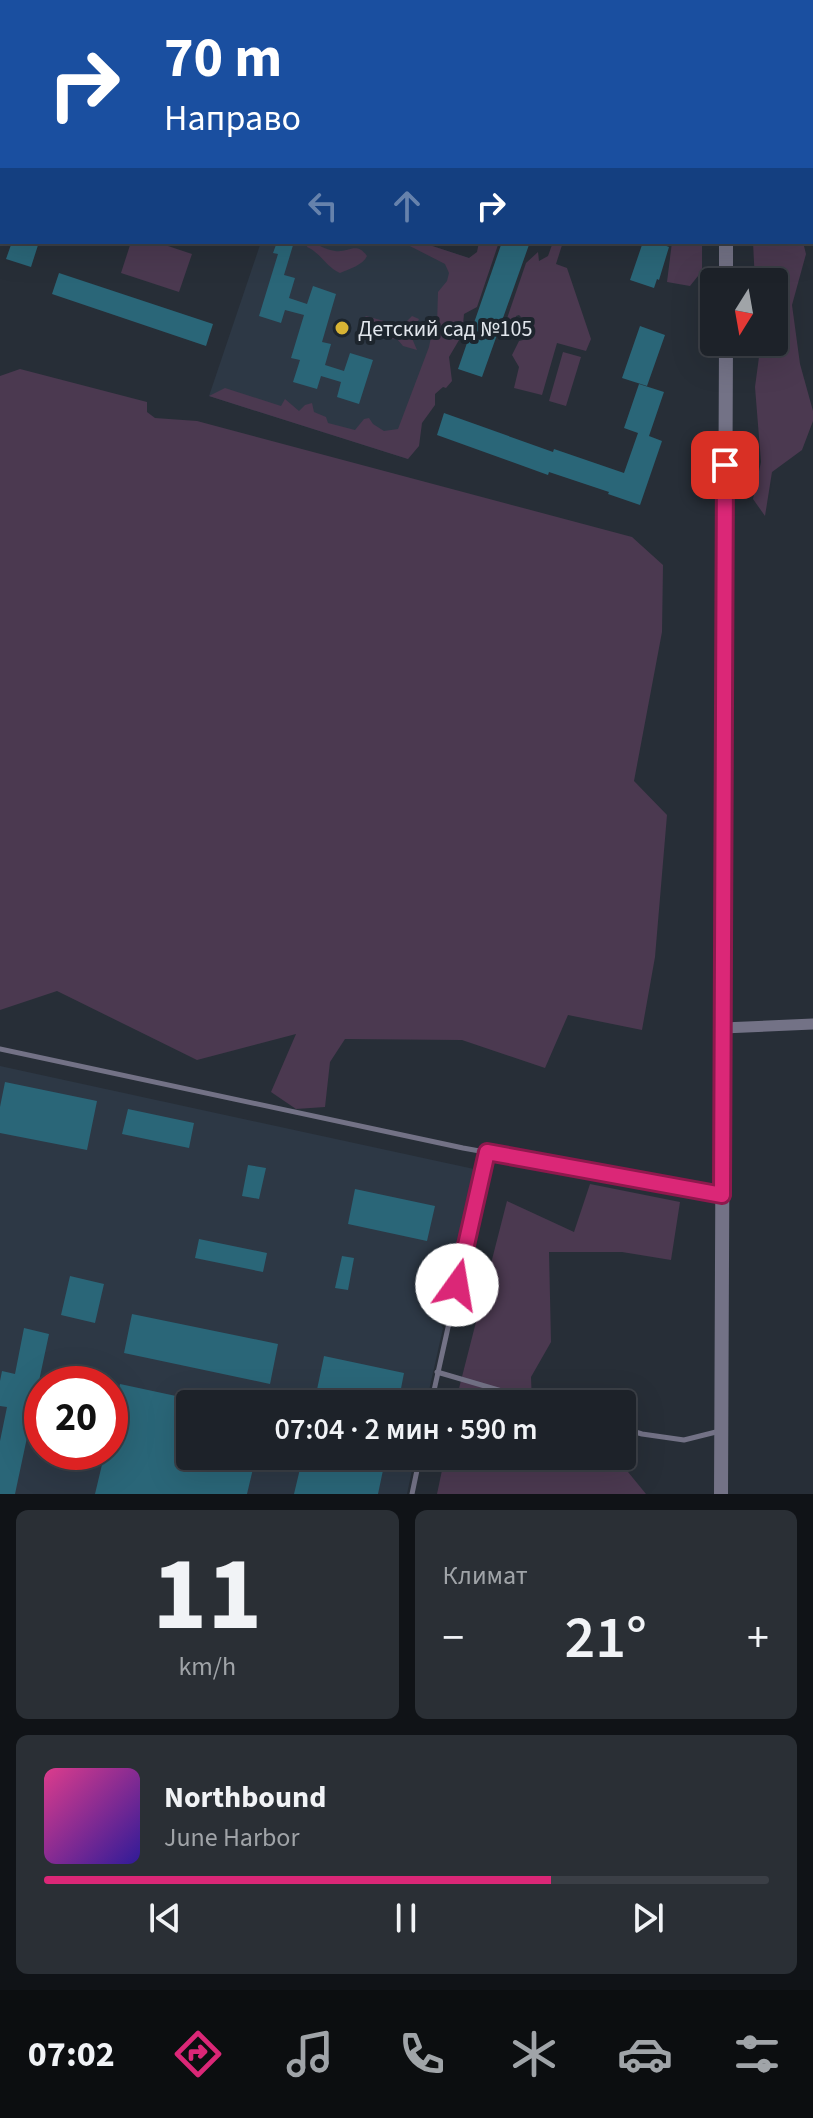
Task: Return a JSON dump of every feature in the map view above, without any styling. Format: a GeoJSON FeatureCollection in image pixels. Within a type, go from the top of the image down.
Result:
{"type":"FeatureCollection","features":[{"type":"Feature","properties":{"kind":"street"},"geometry":{"type":"LineString","coordinates":[[726,244],[726,268]]}},
{"type":"Feature","properties":{"kind":"street"},"geometry":{"type":"LineString","coordinates":[[721,1494],[726,356]]}},
{"type":"Feature","properties":{"kind":"street"},"geometry":{"type":"LineString","coordinates":[[723,1028],[813,1024]]}},
{"type":"Feature","properties":{"kind":"lane"},"geometry":{"type":"LineString","coordinates":[[0,1049],[487,1152],[722,1195]]}},
{"type":"Feature","properties":{"kind":"lane"},"geometry":{"type":"LineString","coordinates":[[434,1390],[487,1152]]}},
{"type":"Feature","properties":{"kind":"lane"},"geometry":{"type":"LineString","coordinates":[[437,1372],[498,1390]]}},
{"type":"Feature","properties":{"kind":"lane"},"geometry":{"type":"LineString","coordinates":[[636,1432],[684,1440],[721,1430]]}},
{"type":"Feature","properties":{"kind":"lane"},"geometry":{"type":"LineString","coordinates":[[412,1494],[417,1470]]}},
{"type":"Feature","properties":{"kind":"shaded area"},"geometry":{"type":"Polygon","coordinates":[[[130,244],[162,244],[192,254],[179,292],[121,273],[130,244]]]}},
{"type":"Feature","properties":{"kind":"shaded area","name":"Детский сад №105"},"geometry":{"type":"Polygon","coordinates":[[[260,244],[426,244],[475,260],[408,459],[209,396],[260,244]]]}},
{"type":"Feature","properties":{"kind":"shaded area"},"geometry":{"type":"Polygon","coordinates":[[[308,244],[315,244],[335,251],[356,248],[367,256],[359,264],[340,273],[307,247],[308,244]]]}},
{"type":"Feature","properties":{"kind":"shaded area"},"geometry":{"type":"Polygon","coordinates":[[[406,244],[426,244],[469,258],[477,252],[479,244],[498,244],[477,307],[464,314],[462,335],[449,357],[452,381],[435,394],[435,405],[422,423],[419,446],[408,459],[209,396],[225,388],[281,406],[285,399],[299,411],[312,403],[314,412],[326,417],[328,423],[355,430],[364,419],[369,418],[384,431],[398,429],[437,325],[438,292],[449,273],[445,264],[406,244]]]}},
{"type":"Feature","properties":{"kind":"shaded area"},"geometry":{"type":"Polygon","coordinates":[[[552,244],[562,244],[556,264],[567,268],[591,339],[586,351],[557,343],[542,395],[514,388],[519,367],[512,355],[519,341],[527,339],[530,326],[525,326],[526,322],[519,315],[516,316],[509,340],[502,333],[526,263],[538,252],[539,261],[548,256],[552,244]]]}},
{"type":"Feature","properties":{"kind":"shaded area"},"geometry":{"type":"Polygon","coordinates":[[[672,244],[702,244],[702,268],[690,286],[667,282],[672,244]]]}},
{"type":"Feature","properties":{"kind":"shaded area"},"geometry":{"type":"Polygon","coordinates":[[[753,244],[804,244],[806,254],[792,305],[800,364],[813,421],[802,450],[772,472],[765,516],[753,499],[761,462],[755,387],[759,356],[788,356],[788,268],[754,268],[753,244]]]}},
{"type":"Feature","properties":{"kind":"shaded area"},"geometry":{"type":"Polygon","coordinates":[[[366,316],[402,326],[412,316],[419,319],[411,336],[417,350],[403,346],[397,339],[388,339],[377,328],[362,326],[366,316]]]}},
{"type":"Feature","properties":{"kind":"shaded area"},"geometry":{"type":"Polygon","coordinates":[[[563,352],[581,357],[566,406],[549,401],[563,352]]]}},
{"type":"Feature","properties":{"kind":"shaded area"},"geometry":{"type":"Polygon","coordinates":[[[20,369],[147,402],[147,412],[155,418],[197,421],[632,537],[663,565],[662,632],[634,781],[667,815],[655,957],[642,1030],[568,1015],[545,1068],[462,1040],[345,1039],[330,1062],[325,1107],[296,1109],[271,1092],[296,1034],[197,1060],[57,991],[0,1010],[0,376],[20,369]]]}},
{"type":"Feature","properties":{"kind":"shaded area"},"geometry":{"type":"Polygon","coordinates":[[[0,1066],[474,1169],[446,1304],[434,1313],[443,1328],[429,1390],[176,1390],[176,1470],[412,1470],[407,1494],[0,1494],[0,1066]]]}},
{"type":"Feature","properties":{"kind":"shaded area"},"geometry":{"type":"Polygon","coordinates":[[[590,1184],[680,1202],[671,1260],[622,1252],[549,1252],[551,1342],[531,1377],[531,1390],[459,1390],[507,1201],[574,1232],[590,1184]]]}},
{"type":"Feature","properties":{"kind":"shaded area"},"geometry":{"type":"Polygon","coordinates":[[[442,1470],[626,1470],[646,1494],[437,1494],[442,1470]]]}},
{"type":"Feature","properties":{"kind":"building"},"geometry":{"type":"Polygon","coordinates":[[[11,244],[38,244],[31,267],[6,259],[11,244]]]}},
{"type":"Feature","properties":{"kind":"building"},"geometry":{"type":"Polygon","coordinates":[[[276,244],[293,244],[284,275],[295,278],[289,298],[307,304],[313,286],[336,294],[322,342],[331,344],[325,365],[344,371],[350,353],[373,360],[359,404],[337,397],[341,382],[321,376],[317,389],[293,382],[300,360],[291,358],[304,315],[285,310],[281,323],[259,316],[278,254],[273,253],[276,244]]]}},
{"type":"Feature","properties":{"kind":"building"},"geometry":{"type":"Polygon","coordinates":[[[501,244],[529,244],[482,377],[458,369],[501,244]]]}},
{"type":"Feature","properties":{"kind":"building"},"geometry":{"type":"Polygon","coordinates":[[[642,244],[669,247],[654,288],[630,280],[642,244]]]}},
{"type":"Feature","properties":{"kind":"building"},"geometry":{"type":"Polygon","coordinates":[[[59,273],[213,324],[206,346],[52,294],[59,273]]]}},
{"type":"Feature","properties":{"kind":"building"},"geometry":{"type":"Polygon","coordinates":[[[640,326],[665,335],[647,386],[622,378],[640,326]]]}},
{"type":"Feature","properties":{"kind":"building"},"geometry":{"type":"Polygon","coordinates":[[[639,384],[664,392],[649,436],[662,441],[640,505],[437,435],[444,413],[553,452],[554,449],[624,473],[638,433],[624,428],[639,384]]]}},
{"type":"Feature","properties":{"kind":"building"},"geometry":{"type":"Polygon","coordinates":[[[5,1082],[97,1101],[87,1150],[0,1133],[0,1107],[5,1082]]]}},
{"type":"Feature","properties":{"kind":"building"},"geometry":{"type":"Polygon","coordinates":[[[128,1109],[194,1123],[189,1148],[122,1134],[128,1109]]]}},
{"type":"Feature","properties":{"kind":"building"},"geometry":{"type":"Polygon","coordinates":[[[248,1165],[266,1168],[259,1199],[242,1196],[248,1165]]]}},
{"type":"Feature","properties":{"kind":"building"},"geometry":{"type":"Polygon","coordinates":[[[355,1189],[435,1206],[427,1241],[348,1224],[355,1189]]]}},
{"type":"Feature","properties":{"kind":"building"},"geometry":{"type":"Polygon","coordinates":[[[199,1239],[267,1253],[263,1272],[195,1258],[199,1239]]]}},
{"type":"Feature","properties":{"kind":"building"},"geometry":{"type":"Polygon","coordinates":[[[342,1256],[354,1258],[348,1290],[335,1288],[342,1256]]]}},
{"type":"Feature","properties":{"kind":"building"},"geometry":{"type":"Polygon","coordinates":[[[70,1276],[104,1284],[95,1323],[61,1315],[70,1276]]]}},
{"type":"Feature","properties":{"kind":"building"},"geometry":{"type":"Polygon","coordinates":[[[132,1314],[278,1344],[270,1384],[124,1353],[132,1314]]]}},
{"type":"Feature","properties":{"kind":"building"},"geometry":{"type":"Polygon","coordinates":[[[24,1328],[49,1334],[42,1366],[24,1366],[24,1452],[15,1494],[0,1494],[0,1441],[7,1407],[0,1406],[0,1381],[2,1371],[15,1374],[24,1328]]]}},
{"type":"Feature","properties":{"kind":"building"},"geometry":{"type":"Polygon","coordinates":[[[324,1356],[404,1373],[401,1390],[317,1390],[324,1356]]]}},
{"type":"Feature","properties":{"kind":"building"},"geometry":{"type":"Polygon","coordinates":[[[128,1386],[176,1396],[176,1470],[253,1470],[247,1494],[95,1494],[101,1470],[128,1470],[128,1386]]]}},
{"type":"Feature","properties":{"kind":"building"},"geometry":{"type":"Polygon","coordinates":[[[300,1470],[383,1470],[378,1494],[294,1494],[300,1470]]]}},
{"type":"Feature","properties":{"kind":"place","name":"Детский сад №105"},"geometry":{"type":"Point","coordinates":[342,328]}},
{"type":"Feature","properties":{"kind":"route"},"geometry":{"type":"LineString","coordinates":[[457,1285],[487,1152],[722,1195],[725,465]]}}]}
